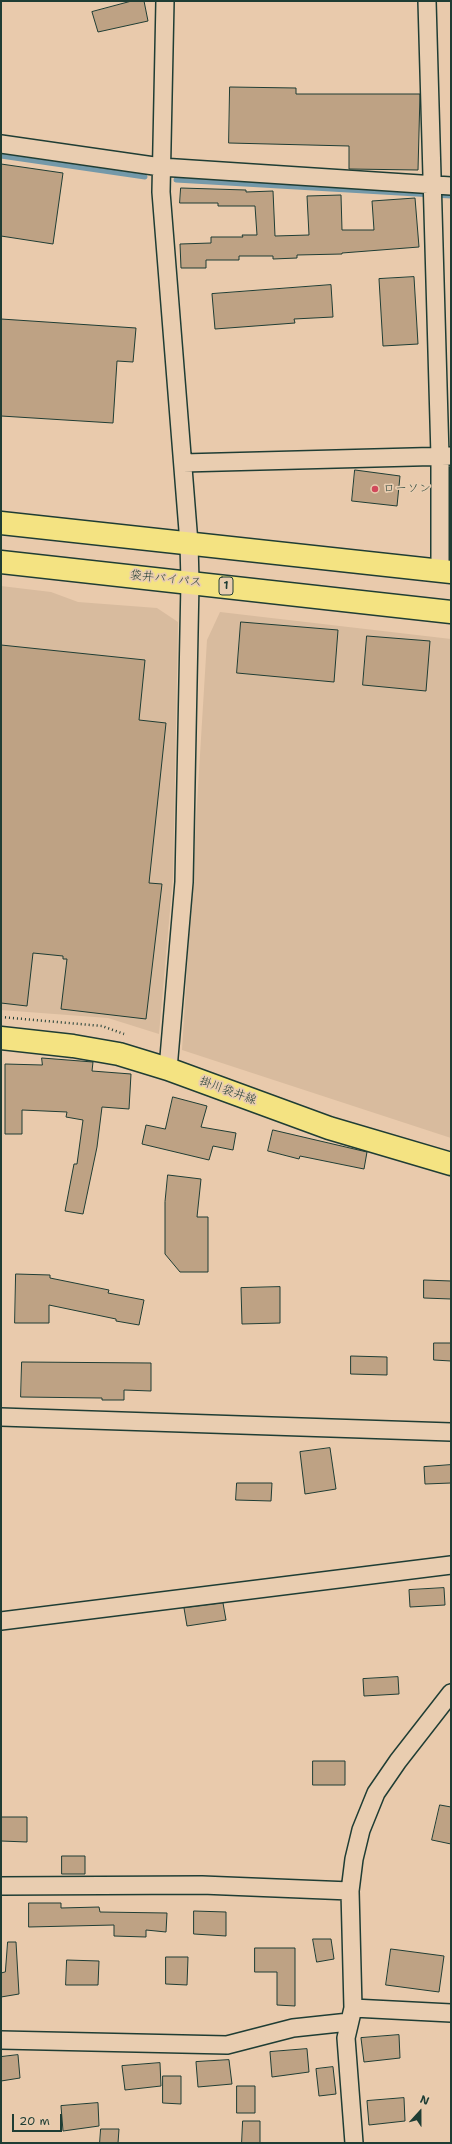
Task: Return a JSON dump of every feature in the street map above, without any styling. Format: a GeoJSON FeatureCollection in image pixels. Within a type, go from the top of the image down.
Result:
{"type":"FeatureCollection","features":[{"type":"Feature","properties":{"kind":"main road"},"geometry":{"type":"LineString","coordinates":[[1,523],[446,571]]}},
{"type":"Feature","properties":{"kind":"main road","name":"袋井バイパス"},"geometry":{"type":"LineString","coordinates":[[1,562],[451,612]]}},
{"type":"Feature","properties":{"kind":"main road","name":"掛川袋井線"},"geometry":{"type":"LineString","coordinates":[[1,1038],[119,1054],[168,1069],[329,1128],[451,1164]]}},
{"type":"Feature","properties":{"kind":"street"},"geometry":{"type":"LineString","coordinates":[[165,1],[161,192],[189,543],[190,582],[184,882],[168,1069]]}},
{"type":"Feature","properties":{"kind":"street"},"geometry":{"type":"LineString","coordinates":[[427,1],[433,192],[446,456],[446,571]]}},
{"type":"Feature","properties":{"kind":"street"},"geometry":{"type":"LineString","coordinates":[[1,144],[161,167],[433,192],[451,186]]}},
{"type":"Feature","properties":{"kind":"street"},"geometry":{"type":"LineString","coordinates":[[183,463],[446,456]]}},
{"type":"Feature","properties":{"kind":"street"},"geometry":{"type":"LineString","coordinates":[[1,1417],[451,1432]]}},
{"type":"Feature","properties":{"kind":"street"},"geometry":{"type":"LineString","coordinates":[[1,1621],[451,1565]]}},
{"type":"Feature","properties":{"kind":"street"},"geometry":{"type":"LineString","coordinates":[[354,2143],[346,2038],[351,2015],[350,1890],[354,1859],[361,1830],[376,1793],[398,1761],[449,1699]]}},
{"type":"Feature","properties":{"kind":"street"},"geometry":{"type":"LineString","coordinates":[[1,1886],[202,1885],[350,1890]]}},
{"type":"Feature","properties":{"kind":"street"},"geometry":{"type":"LineString","coordinates":[[1,2040],[227,2045],[351,2015],[451,2013]]}},
{"type":"Feature","properties":{"kind":"shaded area"},"geometry":{"type":"Polygon","coordinates":[[[1,586],[51,592],[78,602],[157,608],[178,622],[173,877],[159,1034],[108,1018],[1,1010],[1,586]]]}},
{"type":"Feature","properties":{"kind":"shaded area"},"geometry":{"type":"Polygon","coordinates":[[[220,612],[451,639],[451,1138],[182,1050],[207,640],[220,612]]]}},
{"type":"Feature","properties":{"kind":"building"},"geometry":{"type":"Polygon","coordinates":[[[132,1],[144,1],[148,21],[98,32],[92,12],[132,1]]]}},
{"type":"Feature","properties":{"kind":"building"},"geometry":{"type":"Polygon","coordinates":[[[230,87],[296,88],[296,94],[420,94],[418,170],[349,169],[349,146],[229,143],[230,87]]]}},
{"type":"Feature","properties":{"kind":"building"},"geometry":{"type":"Polygon","coordinates":[[[1,164],[63,173],[53,244],[1,236],[1,164]]]}},
{"type":"Feature","properties":{"kind":"building"},"geometry":{"type":"Polygon","coordinates":[[[181,188],[246,190],[246,192],[273,191],[275,236],[309,235],[307,196],[341,195],[342,230],[374,230],[372,201],[415,198],[419,247],[342,254],[297,255],[297,258],[273,259],[273,256],[239,256],[239,260],[206,260],[206,268],[181,268],[180,244],[211,243],[211,237],[243,237],[242,235],[257,235],[255,206],[218,206],[218,203],[180,203],[181,188]]]}},
{"type":"Feature","properties":{"kind":"building"},"geometry":{"type":"Polygon","coordinates":[[[414,277],[418,344],[383,346],[379,279],[414,277]]]}},
{"type":"Feature","properties":{"kind":"building"},"geometry":{"type":"Polygon","coordinates":[[[331,285],[333,317],[294,319],[295,323],[215,329],[212,294],[331,285]]]}},
{"type":"Feature","properties":{"kind":"building"},"geometry":{"type":"Polygon","coordinates":[[[1,319],[136,328],[133,362],[117,361],[113,423],[1,416],[1,319]]]}},
{"type":"Feature","properties":{"kind":"building"},"geometry":{"type":"Polygon","coordinates":[[[355,470],[400,476],[397,506],[352,501],[355,470]]]}},
{"type":"Feature","properties":{"kind":"building"},"geometry":{"type":"Polygon","coordinates":[[[241,622],[338,630],[334,682],[237,673],[241,622]]]}},
{"type":"Feature","properties":{"kind":"building"},"geometry":{"type":"Polygon","coordinates":[[[367,636],[430,641],[426,691],[363,685],[367,636]]]}},
{"type":"Feature","properties":{"kind":"building"},"geometry":{"type":"Polygon","coordinates":[[[1,645],[145,660],[139,720],[166,723],[149,883],[162,884],[146,1019],[61,1009],[67,959],[63,959],[63,956],[33,953],[27,1006],[1,1003],[1,645]]]}},
{"type":"Feature","properties":{"kind":"building"},"geometry":{"type":"Polygon","coordinates":[[[42,1058],[93,1062],[92,1071],[131,1074],[129,1109],[102,1107],[97,1147],[83,1214],[65,1211],[74,1164],[77,1164],[83,1120],[66,1117],[67,1112],[22,1110],[22,1134],[5,1134],[5,1064],[42,1065],[42,1058]]]}},
{"type":"Feature","properties":{"kind":"building"},"geometry":{"type":"Polygon","coordinates":[[[173,1097],[207,1106],[201,1127],[236,1133],[233,1150],[213,1146],[209,1160],[142,1144],[146,1125],[165,1129],[173,1097]]]}},
{"type":"Feature","properties":{"kind":"building"},"geometry":{"type":"Polygon","coordinates":[[[273,1130],[367,1152],[364,1169],[300,1156],[299,1159],[268,1151],[273,1130]]]}},
{"type":"Feature","properties":{"kind":"building"},"geometry":{"type":"Polygon","coordinates":[[[168,1175],[201,1179],[197,1217],[208,1217],[208,1272],[180,1272],[165,1254],[165,1202],[168,1175]]]}},
{"type":"Feature","properties":{"kind":"building"},"geometry":{"type":"Polygon","coordinates":[[[16,1274],[50,1275],[50,1278],[109,1290],[108,1293],[144,1300],[139,1325],[49,1305],[49,1323],[15,1323],[16,1274]]]}},
{"type":"Feature","properties":{"kind":"building"},"geometry":{"type":"Polygon","coordinates":[[[424,1280],[451,1281],[451,1299],[424,1298],[424,1280]]]}},
{"type":"Feature","properties":{"kind":"building"},"geometry":{"type":"Polygon","coordinates":[[[280,1287],[280,1323],[242,1324],[241,1288],[280,1287]]]}},
{"type":"Feature","properties":{"kind":"building"},"geometry":{"type":"Polygon","coordinates":[[[434,1343],[451,1343],[451,1361],[434,1360],[434,1343]]]}},
{"type":"Feature","properties":{"kind":"building"},"geometry":{"type":"Polygon","coordinates":[[[351,1356],[387,1357],[387,1375],[351,1374],[351,1356]]]}},
{"type":"Feature","properties":{"kind":"building"},"geometry":{"type":"Polygon","coordinates":[[[22,1362],[151,1363],[151,1391],[124,1390],[124,1400],[102,1400],[102,1398],[21,1397],[22,1362]]]}},
{"type":"Feature","properties":{"kind":"building"},"geometry":{"type":"Polygon","coordinates":[[[330,1448],[336,1489],[305,1494],[300,1452],[330,1448]]]}},
{"type":"Feature","properties":{"kind":"building"},"geometry":{"type":"Polygon","coordinates":[[[451,1465],[451,1483],[425,1484],[424,1467],[451,1465]]]}},
{"type":"Feature","properties":{"kind":"building"},"geometry":{"type":"Polygon","coordinates":[[[237,1483],[272,1483],[271,1501],[236,1500],[237,1483]]]}},
{"type":"Feature","properties":{"kind":"building"},"geometry":{"type":"Polygon","coordinates":[[[444,1588],[445,1605],[410,1607],[409,1590],[444,1588]]]}},
{"type":"Feature","properties":{"kind":"building"},"geometry":{"type":"Polygon","coordinates":[[[223,1603],[226,1620],[187,1626],[184,1608],[223,1603]]]}},
{"type":"Feature","properties":{"kind":"building"},"geometry":{"type":"Polygon","coordinates":[[[398,1677],[399,1694],[364,1696],[363,1679],[398,1677]]]}},
{"type":"Feature","properties":{"kind":"building"},"geometry":{"type":"Polygon","coordinates":[[[313,1761],[345,1761],[345,1785],[313,1785],[313,1761]]]}},
{"type":"Feature","properties":{"kind":"building"},"geometry":{"type":"Polygon","coordinates":[[[440,1805],[451,1807],[451,1844],[432,1840],[440,1805]]]}},
{"type":"Feature","properties":{"kind":"building"},"geometry":{"type":"Polygon","coordinates":[[[1,1817],[27,1817],[27,1842],[1,1841],[1,1817]]]}},
{"type":"Feature","properties":{"kind":"building"},"geometry":{"type":"Polygon","coordinates":[[[62,1856],[85,1856],[85,1874],[62,1874],[62,1856]]]}},
{"type":"Feature","properties":{"kind":"building"},"geometry":{"type":"Polygon","coordinates":[[[29,1903],[61,1903],[61,1908],[99,1907],[100,1912],[167,1913],[166,1932],[146,1930],[146,1937],[114,1936],[114,1925],[29,1927],[29,1903]]]}},
{"type":"Feature","properties":{"kind":"building"},"geometry":{"type":"Polygon","coordinates":[[[194,1911],[226,1912],[226,1936],[194,1934],[194,1911]]]}},
{"type":"Feature","properties":{"kind":"building"},"geometry":{"type":"Polygon","coordinates":[[[313,1939],[331,1939],[334,1959],[317,1962],[313,1939]]]}},
{"type":"Feature","properties":{"kind":"building"},"geometry":{"type":"Polygon","coordinates":[[[8,1942],[16,1942],[19,1994],[1,1997],[1,1973],[5,1972],[8,1942]]]}},
{"type":"Feature","properties":{"kind":"building"},"geometry":{"type":"Polygon","coordinates":[[[255,1948],[295,1948],[295,2006],[277,2005],[277,1972],[255,1972],[255,1948]]]}},
{"type":"Feature","properties":{"kind":"building"},"geometry":{"type":"Polygon","coordinates":[[[391,1949],[444,1956],[439,1992],[386,1985],[391,1949]]]}},
{"type":"Feature","properties":{"kind":"building"},"geometry":{"type":"Polygon","coordinates":[[[166,1957],[188,1957],[187,1985],[166,1984],[166,1957]]]}},
{"type":"Feature","properties":{"kind":"building"},"geometry":{"type":"Polygon","coordinates":[[[67,1960],[99,1961],[98,1985],[66,1985],[67,1960]]]}},
{"type":"Feature","properties":{"kind":"building"},"geometry":{"type":"Polygon","coordinates":[[[399,2035],[400,2058],[364,2062],[361,2038],[399,2035]]]}},
{"type":"Feature","properties":{"kind":"building"},"geometry":{"type":"Polygon","coordinates":[[[307,2049],[309,2072],[272,2077],[270,2052],[307,2049]]]}},
{"type":"Feature","properties":{"kind":"building"},"geometry":{"type":"Polygon","coordinates":[[[18,2055],[20,2078],[1,2081],[1,2057],[18,2055]]]}},
{"type":"Feature","properties":{"kind":"building"},"geometry":{"type":"Polygon","coordinates":[[[229,2060],[232,2084],[198,2087],[196,2062],[229,2060]]]}},
{"type":"Feature","properties":{"kind":"building"},"geometry":{"type":"Polygon","coordinates":[[[160,2063],[161,2086],[125,2090],[122,2066],[160,2063]]]}},
{"type":"Feature","properties":{"kind":"building"},"geometry":{"type":"Polygon","coordinates":[[[333,2067],[336,2094],[319,2096],[316,2069],[333,2067]]]}},
{"type":"Feature","properties":{"kind":"building"},"geometry":{"type":"Polygon","coordinates":[[[163,2076],[181,2076],[181,2104],[163,2103],[163,2076]]]}},
{"type":"Feature","properties":{"kind":"building"},"geometry":{"type":"Polygon","coordinates":[[[237,2086],[255,2086],[255,2113],[237,2113],[237,2086]]]}},
{"type":"Feature","properties":{"kind":"building"},"geometry":{"type":"Polygon","coordinates":[[[404,2098],[405,2121],[369,2125],[367,2101],[404,2098]]]}},
{"type":"Feature","properties":{"kind":"building"},"geometry":{"type":"Polygon","coordinates":[[[98,2103],[99,2126],[63,2131],[61,2106],[98,2103]]]}},
{"type":"Feature","properties":{"kind":"building"},"geometry":{"type":"Polygon","coordinates":[[[243,2121],[260,2121],[260,2143],[242,2143],[243,2121]]]}},
{"type":"Feature","properties":{"kind":"building"},"geometry":{"type":"Polygon","coordinates":[[[101,2129],[119,2129],[118,2143],[100,2143],[101,2129]]]}},
{"type":"Feature","properties":{"kind":"waterway"},"geometry":{"type":"LineString","coordinates":[[1,156],[145,177]]}},
{"type":"Feature","properties":{"kind":"waterway"},"geometry":{"type":"LineString","coordinates":[[176,180],[451,196]]}},
{"type":"Feature","properties":{"kind":"place","name":"ローソン"},"geometry":{"type":"Point","coordinates":[375,489]}}]}
